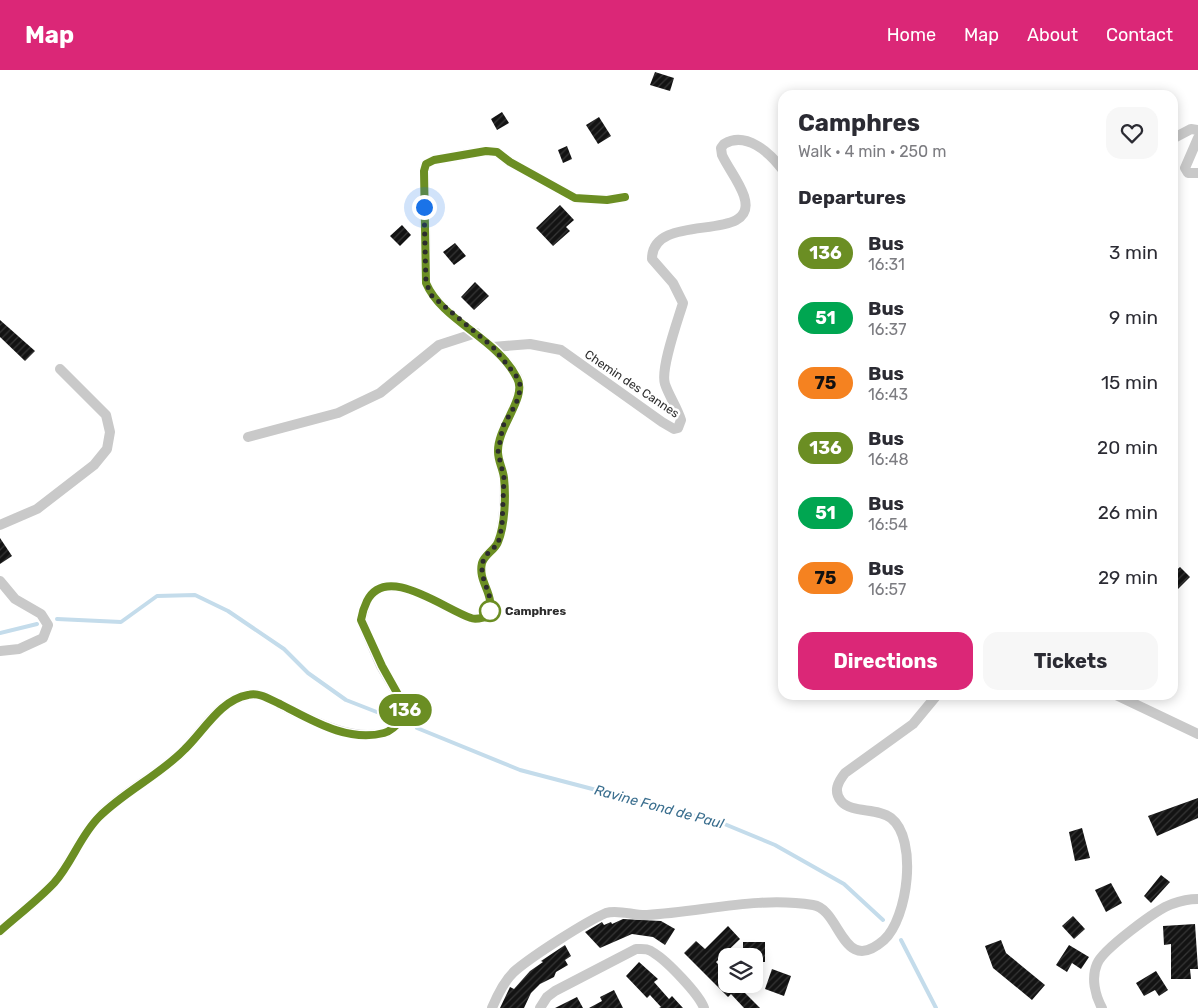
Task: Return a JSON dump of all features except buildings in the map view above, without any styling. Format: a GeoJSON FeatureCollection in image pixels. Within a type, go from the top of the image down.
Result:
{"type":"FeatureCollection","features":[{"type":"Feature","properties":{"kind":"street"},"geometry":{"type":"LineString","coordinates":[[1178,136],[1191,129],[1198,130]]}},
{"type":"Feature","properties":{"kind":"street"},"geometry":{"type":"LineString","coordinates":[[1198,138],[1185,168],[1188,173],[1198,173]]}},
{"type":"Feature","properties":{"kind":"street","name":"Chemin des Cannes"},"geometry":{"type":"LineString","coordinates":[[493,347],[530,344],[561,350],[662,422],[674,429],[678,428],[681,420],[675,402],[664,382],[668,353],[683,303],[673,283],[652,259],[652,252],[655,246],[669,234],[730,223],[740,218],[745,209],[744,197],[722,154],[721,148],[728,141],[749,141],[756,144],[778,165]]}},
{"type":"Feature","properties":{"kind":"street"},"geometry":{"type":"LineString","coordinates":[[0,931],[54,882],[82,836],[99,817],[125,793],[161,770],[185,750],[223,707],[247,695],[260,695],[332,730],[359,734],[384,733],[404,717],[405,707],[382,666],[361,620],[367,600],[377,590],[387,585],[403,587],[473,619],[486,617],[490,611],[492,604],[482,574],[482,563],[488,553],[498,544],[502,526],[504,478],[498,452],[503,426],[516,404],[521,387],[517,377],[493,347],[432,296],[426,283],[424,171],[426,164],[434,160],[486,151],[497,152],[510,162],[575,198],[607,200],[625,197]]}},
{"type":"Feature","properties":{"kind":"street"},"geometry":{"type":"LineString","coordinates":[[248,437],[338,413],[380,393],[439,345],[476,333]]}},
{"type":"Feature","properties":{"kind":"street"},"geometry":{"type":"LineString","coordinates":[[0,525],[37,509],[94,465],[107,449],[110,432],[106,415],[60,369]]}},
{"type":"Feature","properties":{"kind":"street"},"geometry":{"type":"LineString","coordinates":[[0,581],[15,599],[41,614],[48,625],[43,638],[19,649],[0,651]]}},
{"type":"Feature","properties":{"kind":"street"},"geometry":{"type":"LineString","coordinates":[[492,1008],[516,970],[589,922],[608,913],[645,915],[747,902],[814,905],[824,910],[847,944],[855,950],[872,948],[884,940],[894,927],[902,908],[907,883],[904,840],[901,830],[889,816],[844,804],[838,794],[838,782],[845,774],[913,724],[933,700]]}},
{"type":"Feature","properties":{"kind":"street"},"geometry":{"type":"LineString","coordinates":[[1127,700],[1198,734]]}},
{"type":"Feature","properties":{"kind":"street"},"geometry":{"type":"LineString","coordinates":[[1102,1008],[1096,994],[1094,976],[1097,962],[1106,951],[1155,913],[1171,904],[1198,899]]}},
{"type":"Feature","properties":{"kind":"street"},"geometry":{"type":"LineString","coordinates":[[540,1008],[547,997],[555,990],[636,949],[645,948],[660,957],[696,995],[704,1008]]}},
{"type":"Feature","properties":{"kind":"waterway","name":"Ravine Fond de Paul"},"geometry":{"type":"LineString","coordinates":[[57,619],[121,622],[157,596],[195,595],[228,611],[284,649],[308,673],[346,700],[387,716]]}},
{"type":"Feature","properties":{"kind":"waterway","name":"Ravine Fond de Paul"},"geometry":{"type":"LineString","coordinates":[[0,633],[37,624]]}},
{"type":"Feature","properties":{"kind":"waterway","name":"Ravine Fond de Paul"},"geometry":{"type":"LineString","coordinates":[[417,728],[520,770],[722,823],[775,845],[844,884],[883,920]]}},
{"type":"Feature","properties":{"kind":"waterway","name":"Ravine Fond de Paul"},"geometry":{"type":"LineString","coordinates":[[901,940],[936,1008]]}},
{"type":"Feature","properties":{"kind":"bus line","name":"136"},"geometry":{"type":"LineString","coordinates":[[0,931],[54,882],[82,836],[99,817],[125,793],[161,770],[185,750],[223,707],[247,695],[260,695],[332,730],[359,734],[384,733],[396,726],[404,717],[405,707],[382,666],[361,620],[367,600],[377,590],[387,585],[403,587],[473,619],[486,617],[490,611],[492,604],[482,574],[482,563],[488,553],[498,544],[502,526],[504,478],[498,452],[503,426],[516,404],[521,387],[517,377],[493,347],[432,296],[426,283],[424,171],[426,164],[434,160],[486,151],[497,152],[510,162],[575,198],[607,200],[625,197]]}},
{"type":"Feature","properties":{"kind":"place","name":"Camphres"},"geometry":{"type":"Point","coordinates":[490,611]}},
{"type":"Feature","properties":{"kind":"route"},"geometry":{"type":"LineString","coordinates":[[424,207],[426,283],[432,296],[493,347],[517,377],[521,387],[516,404],[503,426],[498,452],[504,478],[502,526],[498,544],[488,553],[482,563],[482,574],[492,604],[490,611]]}}]}
